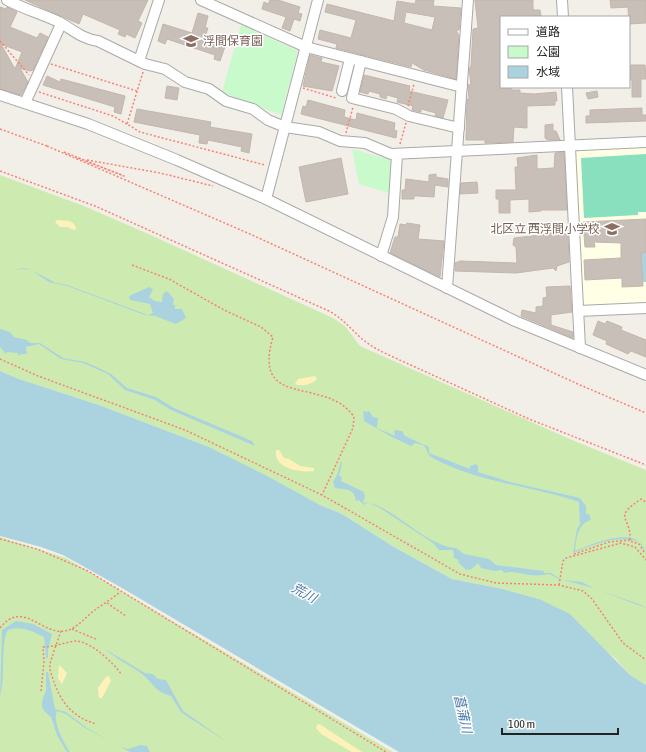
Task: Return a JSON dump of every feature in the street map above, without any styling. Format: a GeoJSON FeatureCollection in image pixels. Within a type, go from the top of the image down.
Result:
{"type":"FeatureCollection","features":[{"type":"Feature","properties":{"kind":"street"},"geometry":{"type":"LineString","coordinates":[[7,0],[61,24],[91,40],[98,41],[142,63],[165,69],[185,82],[209,89],[226,101],[253,109],[268,120],[285,127],[320,132],[340,142],[365,143],[386,153],[397,155],[410,152],[457,152],[646,142]]}},
{"type":"Feature","properties":{"kind":"street"},"geometry":{"type":"LineString","coordinates":[[142,63],[159,0]]}},
{"type":"Feature","properties":{"kind":"street"},"geometry":{"type":"LineString","coordinates":[[201,0],[306,47],[462,87]]}},
{"type":"Feature","properties":{"kind":"street"},"geometry":{"type":"LineString","coordinates":[[266,199],[318,0]]}},
{"type":"Feature","properties":{"kind":"street"},"geometry":{"type":"LineString","coordinates":[[447,288],[468,0]]}},
{"type":"Feature","properties":{"kind":"street"},"geometry":{"type":"LineString","coordinates":[[562,0],[563,16]]}},
{"type":"Feature","properties":{"kind":"street"},"geometry":{"type":"LineString","coordinates":[[25,103],[61,24]]}},
{"type":"Feature","properties":{"kind":"street"},"geometry":{"type":"LineString","coordinates":[[341,95],[350,58]]}},
{"type":"Feature","properties":{"kind":"street"},"geometry":{"type":"LineString","coordinates":[[361,62],[352,98],[396,109],[409,116],[458,128]]}},
{"type":"Feature","properties":{"kind":"street"},"geometry":{"type":"LineString","coordinates":[[567,88],[580,348]]}},
{"type":"Feature","properties":{"kind":"street"},"geometry":{"type":"LineString","coordinates":[[0,95],[88,124],[177,160],[266,199],[515,321],[646,375]]}},
{"type":"Feature","properties":{"kind":"street"},"geometry":{"type":"LineString","coordinates":[[381,256],[393,217],[397,155]]}},
{"type":"Feature","properties":{"kind":"street"},"geometry":{"type":"LineString","coordinates":[[578,311],[646,308]]}},
{"type":"Feature","properties":{"kind":"path"},"geometry":{"type":"LineString","coordinates":[[0,41],[29,75],[42,66],[137,91]]}},
{"type":"Feature","properties":{"kind":"path"},"geometry":{"type":"LineString","coordinates":[[127,124],[137,91],[142,63]]}},
{"type":"Feature","properties":{"kind":"path"},"geometry":{"type":"LineString","coordinates":[[299,87],[341,95]]}},
{"type":"Feature","properties":{"kind":"path"},"geometry":{"type":"LineString","coordinates":[[32,90],[113,116],[140,132],[275,167]]}},
{"type":"Feature","properties":{"kind":"path"},"geometry":{"type":"LineString","coordinates":[[346,135],[354,103]]}},
{"type":"Feature","properties":{"kind":"path"},"geometry":{"type":"LineString","coordinates":[[0,129],[124,176],[48,146]]}},
{"type":"Feature","properties":{"kind":"path"},"geometry":{"type":"LineString","coordinates":[[48,146],[250,234],[580,385],[646,413]]}},
{"type":"Feature","properties":{"kind":"path"},"geometry":{"type":"LineString","coordinates":[[84,160],[160,173],[214,186]]}},
{"type":"Feature","properties":{"kind":"path"},"geometry":{"type":"LineString","coordinates":[[0,171],[95,206],[254,276],[335,314],[361,338],[385,353],[529,419],[646,465]]}},
{"type":"Feature","properties":{"kind":"path"},"geometry":{"type":"LineString","coordinates":[[132,265],[169,279],[224,310],[261,327],[273,337],[268,359],[269,369],[282,385],[318,393],[336,399],[349,409],[354,417],[353,428],[322,495]]}},
{"type":"Feature","properties":{"kind":"path"},"geometry":{"type":"LineString","coordinates":[[0,359],[51,380],[185,430],[322,495],[460,574],[496,583],[559,586],[583,591],[592,599],[623,643],[646,660]]}},
{"type":"Feature","properties":{"kind":"path"},"geometry":{"type":"LineString","coordinates":[[630,540],[631,534],[625,519],[625,511],[641,499],[646,502]]}},
{"type":"Feature","properties":{"kind":"path"},"geometry":{"type":"LineString","coordinates":[[0,539],[36,549],[67,561],[104,581],[120,592],[327,714],[386,752]]}},
{"type":"Feature","properties":{"kind":"path"},"geometry":{"type":"LineString","coordinates":[[574,554],[609,542],[630,540],[638,544],[644,552]]}},
{"type":"Feature","properties":{"kind":"path"},"geometry":{"type":"LineString","coordinates":[[559,586],[563,561],[566,558],[621,543],[635,547],[646,560]]}},
{"type":"Feature","properties":{"kind":"path"},"geometry":{"type":"LineString","coordinates":[[0,628],[11,618],[19,616],[61,631],[72,629],[120,592]]}},
{"type":"Feature","properties":{"kind":"path"},"geometry":{"type":"LineString","coordinates":[[107,603],[126,616]]}},
{"type":"Feature","properties":{"kind":"path"},"geometry":{"type":"LineString","coordinates":[[72,629],[98,640]]}},
{"type":"Feature","properties":{"kind":"path"},"geometry":{"type":"LineString","coordinates":[[61,631],[57,646],[50,662],[50,670],[64,704],[71,712],[86,721],[96,724]]}},
{"type":"Feature","properties":{"kind":"path"},"geometry":{"type":"LineString","coordinates":[[41,691],[44,662],[43,647],[57,646],[79,641],[87,644],[116,666],[121,674]]}},
{"type":"Feature","properties":{"kind":"shaded area","name":"北区立 西浮間小学校"},"geometry":{"type":"Polygon","coordinates":[[[646,147],[646,305],[584,308],[582,306],[574,154],[577,151],[646,147]]]}},
{"type":"Feature","properties":{"kind":"green space"},"geometry":{"type":"Polygon","coordinates":[[[241,25],[298,51],[281,115],[222,92],[241,25]]]}},
{"type":"Feature","properties":{"kind":"green space"},"geometry":{"type":"Polygon","coordinates":[[[352,149],[391,160],[389,193],[359,184],[352,149]]]}},
{"type":"Feature","properties":{"kind":"green space"},"geometry":{"type":"Polygon","coordinates":[[[646,154],[646,212],[638,212],[638,215],[584,218],[581,158],[646,154]]]}},
{"type":"Feature","properties":{"kind":"green space"},"geometry":{"type":"Polygon","coordinates":[[[0,175],[84,206],[333,318],[345,326],[360,346],[572,440],[646,470],[646,685],[630,675],[615,658],[539,599],[503,589],[452,579],[394,547],[342,514],[320,505],[209,447],[99,405],[19,379],[0,371],[0,175]]]}},
{"type":"Feature","properties":{"kind":"green space"},"geometry":{"type":"Polygon","coordinates":[[[0,537],[66,558],[393,752],[0,752],[0,537]]]}},
{"type":"Feature","properties":{"kind":"sand"},"geometry":{"type":"Polygon","coordinates":[[[57,220],[72,222],[76,229],[74,230],[67,227],[60,227],[55,222],[57,220]]]}},
{"type":"Feature","properties":{"kind":"sand"},"geometry":{"type":"Polygon","coordinates":[[[315,376],[317,379],[310,384],[295,384],[298,379],[315,376]]]}},
{"type":"Feature","properties":{"kind":"sand"},"geometry":{"type":"Polygon","coordinates":[[[276,450],[279,450],[284,458],[289,459],[300,466],[314,468],[314,471],[296,470],[284,466],[279,462],[276,456],[276,450]]]}},
{"type":"Feature","properties":{"kind":"sand"},"geometry":{"type":"Polygon","coordinates":[[[59,665],[67,673],[62,684],[58,678],[59,665]]]}},
{"type":"Feature","properties":{"kind":"sand"},"geometry":{"type":"Polygon","coordinates":[[[109,676],[111,681],[102,698],[99,698],[98,688],[106,677],[109,676]]]}},
{"type":"Feature","properties":{"kind":"sand"},"geometry":{"type":"Polygon","coordinates":[[[318,724],[362,752],[352,752],[321,734],[316,728],[318,724]]]}},
{"type":"Feature","properties":{"kind":"water"},"geometry":{"type":"Polygon","coordinates":[[[646,252],[646,282],[642,282],[641,253],[646,252]]]}},
{"type":"Feature","properties":{"kind":"water"},"geometry":{"type":"Polygon","coordinates":[[[31,270],[56,283],[67,285],[148,315],[153,313],[150,304],[130,300],[129,296],[149,287],[153,289],[149,297],[155,301],[162,302],[163,294],[167,291],[174,299],[173,305],[175,305],[175,309],[182,309],[186,318],[176,324],[155,316],[145,315],[67,286],[49,282],[31,270]]]}},
{"type":"Feature","properties":{"kind":"water"},"geometry":{"type":"Polygon","coordinates":[[[0,329],[10,332],[14,337],[27,340],[30,343],[40,343],[63,358],[85,362],[99,368],[111,374],[127,388],[156,397],[174,408],[252,441],[255,446],[171,410],[155,400],[125,390],[108,374],[83,363],[61,359],[39,344],[26,347],[27,354],[21,354],[19,356],[18,353],[7,352],[6,354],[0,347],[0,329]]]}},
{"type":"Feature","properties":{"kind":"water"},"geometry":{"type":"Polygon","coordinates":[[[0,371],[19,379],[99,405],[209,447],[320,505],[342,514],[394,547],[452,579],[503,589],[539,599],[570,614],[630,675],[646,685],[646,752],[399,752],[122,588],[63,555],[41,547],[0,536],[0,371]]]}},
{"type":"Feature","properties":{"kind":"water"},"geometry":{"type":"Polygon","coordinates":[[[363,410],[365,412],[369,411],[373,417],[378,418],[377,428],[395,436],[394,430],[402,431],[405,436],[429,447],[429,453],[470,469],[470,466],[476,464],[478,466],[478,472],[510,482],[580,498],[586,506],[586,514],[589,514],[591,520],[583,524],[580,528],[575,551],[614,538],[625,537],[634,539],[638,542],[622,539],[614,540],[597,544],[573,553],[577,529],[580,524],[579,502],[561,496],[485,478],[448,465],[431,457],[423,445],[415,443],[411,446],[390,436],[364,421],[363,410]]]}},
{"type":"Feature","properties":{"kind":"water"},"geometry":{"type":"Polygon","coordinates":[[[341,461],[342,463],[339,476],[342,477],[341,481],[364,492],[365,496],[363,503],[366,503],[364,505],[359,500],[356,501],[354,494],[351,491],[350,493],[350,490],[335,488],[333,482],[337,475],[341,461]]]}},
{"type":"Feature","properties":{"kind":"water"},"geometry":{"type":"Polygon","coordinates":[[[370,504],[383,508],[432,540],[444,546],[456,548],[464,554],[489,559],[496,565],[544,571],[544,573],[551,573],[561,580],[549,574],[527,575],[514,572],[504,573],[502,570],[495,571],[481,568],[478,563],[472,569],[466,570],[458,562],[459,560],[454,558],[453,550],[440,551],[433,543],[380,508],[370,504]]]}},
{"type":"Feature","properties":{"kind":"water"},"geometry":{"type":"Polygon","coordinates":[[[563,580],[582,582],[594,589],[590,587],[563,580]]]}},
{"type":"Feature","properties":{"kind":"water"},"geometry":{"type":"Polygon","coordinates":[[[599,590],[639,604],[646,608],[599,590]]]}},
{"type":"Feature","properties":{"kind":"water"},"geometry":{"type":"Polygon","coordinates":[[[16,621],[33,624],[52,634],[48,650],[48,658],[46,658],[44,637],[22,628],[8,630],[4,643],[3,680],[0,696],[2,630],[16,621]]]}},
{"type":"Feature","properties":{"kind":"water"},"geometry":{"type":"Polygon","coordinates":[[[105,649],[145,673],[153,674],[158,679],[166,680],[183,711],[229,743],[181,712],[171,696],[158,690],[142,674],[105,649]]]}},
{"type":"Feature","properties":{"kind":"water"},"geometry":{"type":"Polygon","coordinates":[[[46,672],[48,672],[55,709],[66,712],[87,728],[112,742],[85,728],[66,714],[57,711],[57,726],[70,752],[67,752],[57,735],[51,717],[42,707],[42,701],[46,690],[46,672]]]}},
{"type":"Feature","properties":{"kind":"water"},"geometry":{"type":"Polygon","coordinates":[[[141,745],[147,746],[150,752],[130,752],[121,747],[128,749],[141,745]]]}},
{"type":"Feature","properties":{"kind":"building"},"geometry":{"type":"Polygon","coordinates":[[[25,0],[148,0],[138,21],[142,23],[135,38],[126,34],[125,37],[118,34],[120,30],[83,14],[79,24],[25,0]]]}},
{"type":"Feature","properties":{"kind":"building"},"geometry":{"type":"Polygon","coordinates":[[[270,0],[278,0],[300,7],[298,13],[302,14],[300,21],[294,19],[290,31],[282,28],[286,17],[262,9],[264,2],[268,4],[270,0]]]}},
{"type":"Feature","properties":{"kind":"building"},"geometry":{"type":"Polygon","coordinates":[[[416,0],[434,0],[433,6],[461,8],[459,30],[456,30],[459,36],[456,79],[424,70],[412,63],[411,67],[336,48],[337,44],[318,39],[320,30],[351,38],[356,20],[325,12],[327,4],[394,21],[397,1],[415,4],[416,0]],[[406,12],[404,23],[432,30],[435,17],[406,12]]]}},
{"type":"Feature","properties":{"kind":"building"},"geometry":{"type":"Polygon","coordinates":[[[475,0],[533,0],[533,10],[540,10],[541,16],[500,16],[500,88],[511,88],[512,90],[520,90],[520,93],[534,94],[556,92],[557,101],[555,101],[555,105],[527,106],[527,128],[514,127],[513,142],[485,143],[485,140],[466,140],[467,99],[469,100],[468,85],[471,84],[469,69],[471,66],[473,29],[478,28],[475,0]]]}},
{"type":"Feature","properties":{"kind":"building"},"geometry":{"type":"Polygon","coordinates":[[[610,0],[646,0],[646,23],[630,24],[628,7],[611,8],[610,0]]]}},
{"type":"Feature","properties":{"kind":"building"},"geometry":{"type":"Polygon","coordinates":[[[0,7],[6,9],[7,7],[17,12],[10,27],[37,38],[40,33],[48,37],[33,70],[30,71],[20,68],[28,82],[21,95],[0,89],[0,7]],[[1,44],[15,69],[22,52],[1,44]]]}},
{"type":"Feature","properties":{"kind":"building"},"geometry":{"type":"Polygon","coordinates":[[[198,13],[208,16],[205,28],[208,28],[205,37],[226,44],[220,61],[214,59],[215,55],[167,39],[165,44],[158,41],[163,24],[192,33],[198,13]]]}},
{"type":"Feature","properties":{"kind":"building"},"geometry":{"type":"Polygon","coordinates":[[[310,55],[322,58],[321,62],[339,66],[332,91],[303,86],[310,55]]]}},
{"type":"Feature","properties":{"kind":"building"},"geometry":{"type":"Polygon","coordinates":[[[630,65],[645,65],[646,79],[641,79],[641,97],[632,97],[632,80],[630,80],[630,65]]]}},
{"type":"Feature","properties":{"kind":"building"},"geometry":{"type":"Polygon","coordinates":[[[364,75],[410,86],[409,91],[448,100],[443,118],[435,116],[436,113],[421,109],[421,112],[412,110],[413,106],[397,102],[398,98],[387,95],[386,99],[380,97],[380,94],[369,91],[368,94],[360,92],[364,75]]]}},
{"type":"Feature","properties":{"kind":"building"},"geometry":{"type":"Polygon","coordinates":[[[47,76],[60,82],[61,79],[125,96],[121,114],[114,112],[115,107],[43,85],[47,76]]]}},
{"type":"Feature","properties":{"kind":"building"},"geometry":{"type":"Polygon","coordinates":[[[167,86],[179,88],[177,100],[165,98],[167,86]]]}},
{"type":"Feature","properties":{"kind":"building"},"geometry":{"type":"Polygon","coordinates":[[[597,91],[598,97],[588,99],[586,93],[597,91]]]}},
{"type":"Feature","properties":{"kind":"building"},"geometry":{"type":"Polygon","coordinates":[[[308,100],[345,110],[344,117],[356,120],[357,113],[395,123],[394,130],[397,131],[396,138],[301,114],[303,106],[306,107],[308,100]]]}},
{"type":"Feature","properties":{"kind":"building"},"geometry":{"type":"Polygon","coordinates":[[[642,108],[642,115],[646,115],[646,121],[586,123],[586,116],[590,116],[590,110],[642,108]]]}},
{"type":"Feature","properties":{"kind":"building"},"geometry":{"type":"Polygon","coordinates":[[[137,109],[211,122],[210,127],[252,134],[249,153],[241,151],[242,147],[208,140],[207,144],[199,143],[200,135],[134,122],[137,109]]]}},
{"type":"Feature","properties":{"kind":"building"},"geometry":{"type":"Polygon","coordinates":[[[553,124],[553,131],[556,131],[560,140],[548,140],[545,138],[545,125],[553,124]]]}},
{"type":"Feature","properties":{"kind":"building"},"geometry":{"type":"Polygon","coordinates":[[[564,152],[567,210],[541,210],[529,212],[529,199],[510,200],[510,213],[499,213],[499,199],[496,199],[496,190],[516,190],[515,167],[518,167],[517,158],[537,155],[537,169],[554,168],[555,153],[564,152]]]}},
{"type":"Feature","properties":{"kind":"building"},"geometry":{"type":"Polygon","coordinates":[[[341,158],[348,194],[306,202],[299,167],[341,158]]]}},
{"type":"Feature","properties":{"kind":"building"},"geometry":{"type":"Polygon","coordinates":[[[436,174],[436,177],[448,179],[448,187],[435,185],[434,197],[414,196],[414,199],[402,199],[402,190],[405,190],[406,179],[429,182],[429,175],[436,174]]]}},
{"type":"Feature","properties":{"kind":"building"},"geometry":{"type":"Polygon","coordinates":[[[477,182],[478,193],[460,194],[461,183],[477,182]]]}},
{"type":"Feature","properties":{"kind":"building"},"geometry":{"type":"Polygon","coordinates":[[[646,219],[646,252],[641,253],[643,286],[622,287],[622,278],[585,280],[584,260],[621,258],[621,243],[594,242],[595,247],[585,247],[583,222],[646,219]]]}},
{"type":"Feature","properties":{"kind":"building"},"geometry":{"type":"Polygon","coordinates":[[[407,223],[420,225],[418,239],[444,241],[440,277],[390,253],[395,237],[398,237],[400,224],[406,225],[407,223]]]}},
{"type":"Feature","properties":{"kind":"building"},"geometry":{"type":"Polygon","coordinates":[[[552,231],[557,234],[568,234],[569,262],[557,266],[556,271],[553,268],[516,273],[455,271],[455,263],[460,261],[517,263],[516,247],[513,245],[514,238],[549,234],[552,231]]]}},
{"type":"Feature","properties":{"kind":"building"},"geometry":{"type":"Polygon","coordinates":[[[570,286],[572,312],[551,315],[551,325],[573,332],[573,338],[521,316],[522,310],[536,313],[536,307],[543,306],[543,298],[547,297],[546,287],[570,286]]]}},
{"type":"Feature","properties":{"kind":"building"},"geometry":{"type":"Polygon","coordinates":[[[598,321],[605,324],[607,321],[622,327],[621,330],[646,340],[646,357],[631,351],[628,354],[606,344],[607,341],[593,335],[598,321]]]}},
{"type":"Feature","properties":{"kind":"place","name":"浮間保育園"},"geometry":{"type":"Point","coordinates":[191,41]}},
{"type":"Feature","properties":{"kind":"place","name":"北区立 西浮間小学校"},"geometry":{"type":"Point","coordinates":[612,229]}},
{"type":"Feature","properties":{"kind":"water label","name":"荒川"},"geometry":{"type":"Point","coordinates":[304,593]}},
{"type":"Feature","properties":{"kind":"water label","name":"菖蒲川"},"geometry":{"type":"Point","coordinates":[463,714]}}]}
